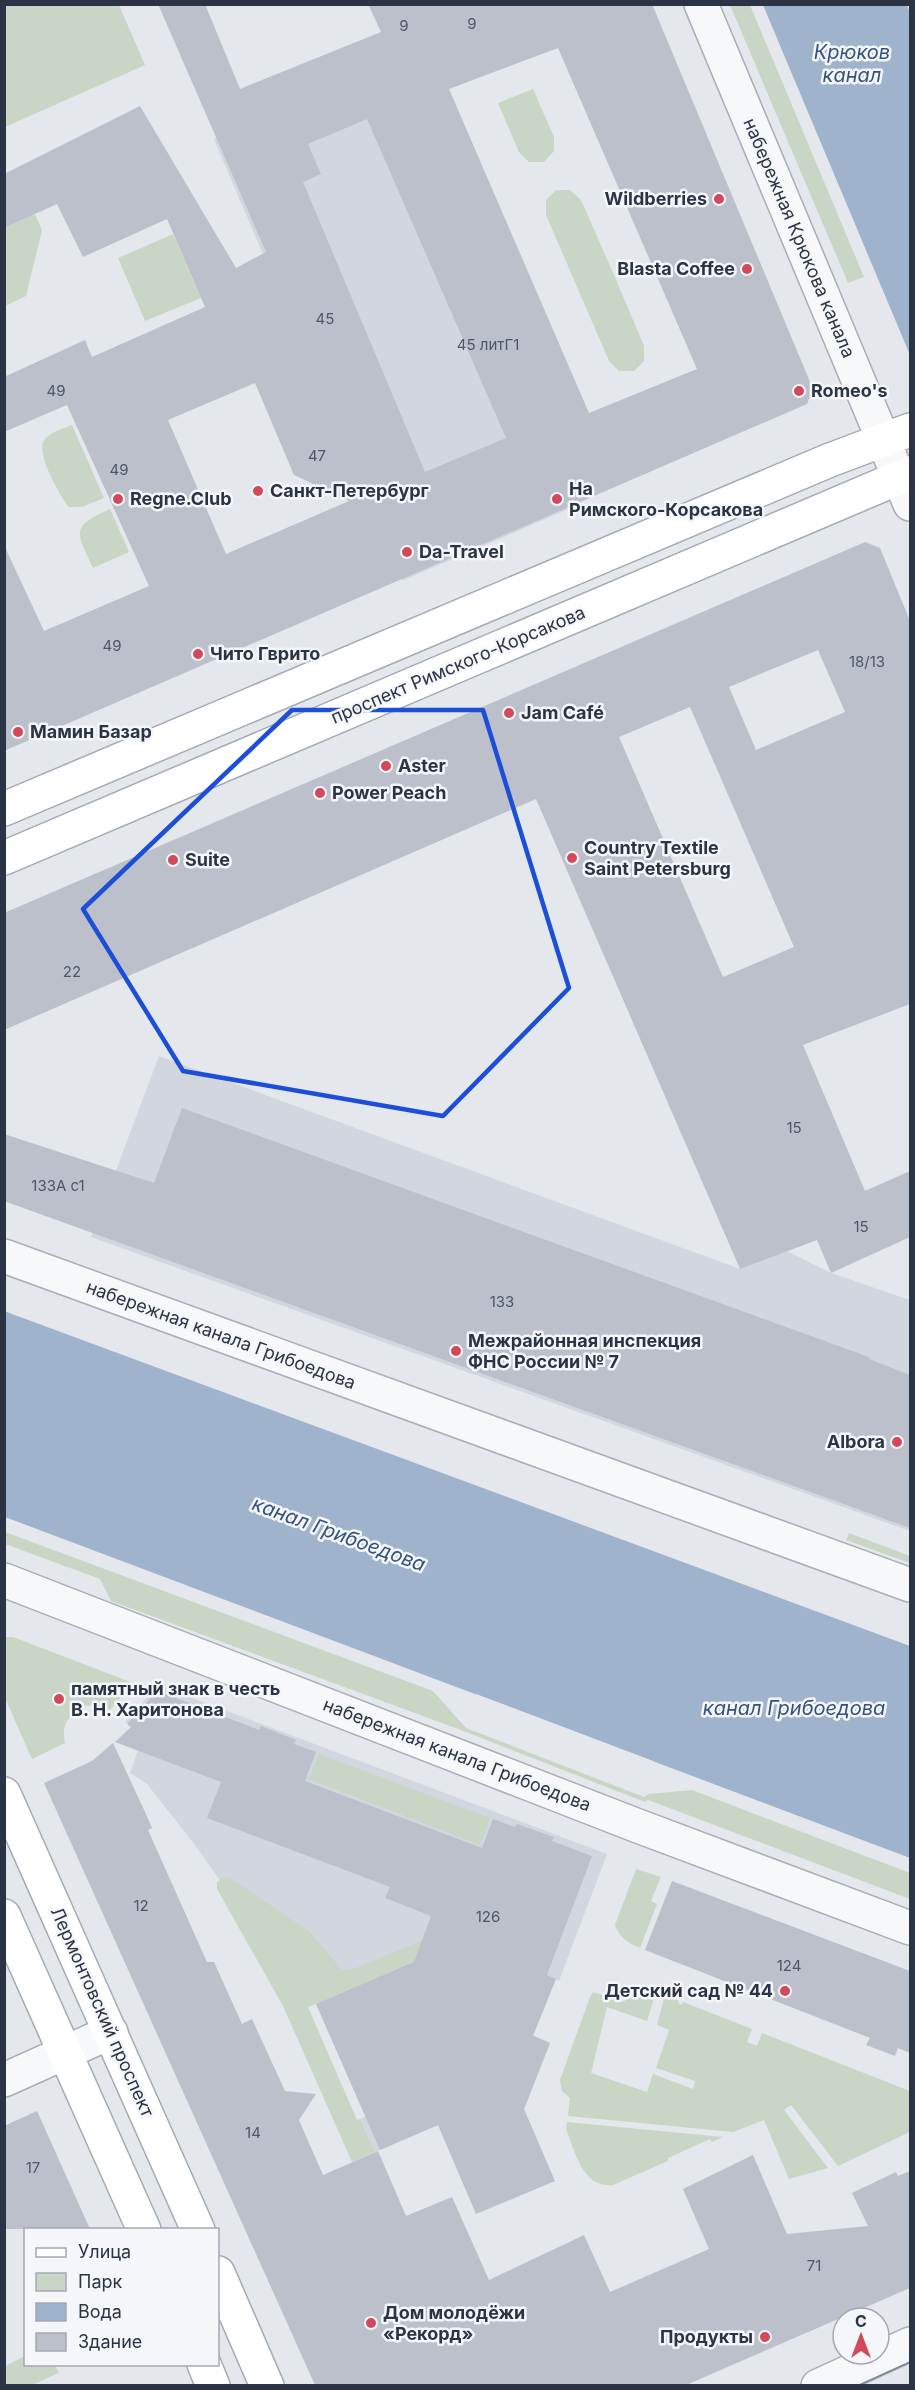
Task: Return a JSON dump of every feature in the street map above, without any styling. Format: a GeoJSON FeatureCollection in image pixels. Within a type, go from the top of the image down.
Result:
{"type":"FeatureCollection","features":[{"type":"Feature","properties":{"kind":"main road"},"geometry":{"type":"LineString","coordinates":[[4,809],[736,499],[897,435]]}},
{"type":"Feature","properties":{"kind":"main road","name":"проспект Римского-Корсакова"},"geometry":{"type":"LineString","coordinates":[[4,858],[907,484]]}},
{"type":"Feature","properties":{"kind":"main road","name":"Лермонтовский проспект"},"geometry":{"type":"LineString","coordinates":[[4,1794],[198,2228]]}},
{"type":"Feature","properties":{"kind":"main road"},"geometry":{"type":"LineString","coordinates":[[4,1916],[144,2228]]}},
{"type":"Feature","properties":{"kind":"main road"},"geometry":{"type":"LineString","coordinates":[[219,2274],[267,2385]]}},
{"type":"Feature","properties":{"kind":"main road"},"geometry":{"type":"LineString","coordinates":[[205,2366],[213,2385]]}},
{"type":"Feature","properties":{"kind":"street","name":"набережная Крюкова канала"},"geometry":{"type":"LineString","coordinates":[[701,4],[897,435],[907,484]]}},
{"type":"Feature","properties":{"kind":"street","name":"набережная канала Грибоедова"},"geometry":{"type":"LineString","coordinates":[[4,1256],[910,1586]]}},
{"type":"Feature","properties":{"kind":"street","name":"набережная канала Грибоедова"},"geometry":{"type":"LineString","coordinates":[[4,1580],[638,1826],[910,1928]]}},
{"type":"Feature","properties":{"kind":"street"},"geometry":{"type":"LineString","coordinates":[[4,2080],[111,2032]]}},
{"type":"Feature","properties":{"kind":"street"},"geometry":{"type":"LineString","coordinates":[[818,2385],[910,2344]]}},
{"type":"Feature","properties":{"kind":"highlighted area"},"geometry":{"type":"Polygon","coordinates":[[[292,710],[483,710],[569,988],[443,1116],[183,1071],[83,909],[292,710]]]}},
{"type":"Feature","properties":{"kind":"shaded area"},"geometry":{"type":"Polygon","coordinates":[[[366,77],[478,269],[580,504],[402,581],[214,139],[366,77]]]}},
{"type":"Feature","properties":{"kind":"shaded area"},"geometry":{"type":"Polygon","coordinates":[[[159,1056],[740,1269],[787,1251],[831,1273],[910,1300],[910,1531],[91,1237],[159,1056]]]}},
{"type":"Feature","properties":{"kind":"shaded area"},"geometry":{"type":"Polygon","coordinates":[[[158,1685],[607,1854],[559,1981],[555,1979],[533,2035],[550,2043],[527,2102],[520,2111],[485,2105],[375,2152],[360,2119],[366,2116],[316,2004],[308,2007],[198,1849],[147,1784],[130,1773],[144,1733],[125,1722],[158,1685]]]}},
{"type":"Feature","properties":{"kind":"green space"},"geometry":{"type":"Polygon","coordinates":[[[4,5],[119,5],[145,65],[5,127],[4,5]]]}},
{"type":"Feature","properties":{"kind":"green space"},"geometry":{"type":"Polygon","coordinates":[[[730,5],[750,5],[864,277],[848,283],[730,5]]]}},
{"type":"Feature","properties":{"kind":"green space"},"geometry":{"type":"Polygon","coordinates":[[[533,89],[554,137],[554,151],[544,162],[529,162],[519,152],[498,103],[533,89]]]}},
{"type":"Feature","properties":{"kind":"green space"},"geometry":{"type":"Polygon","coordinates":[[[556,190],[570,190],[581,200],[614,275],[644,346],[644,361],[634,371],[619,371],[609,361],[546,215],[546,200],[556,190]]]}},
{"type":"Feature","properties":{"kind":"green space"},"geometry":{"type":"Polygon","coordinates":[[[35,214],[42,230],[26,296],[5,306],[4,228],[35,214]]]}},
{"type":"Feature","properties":{"kind":"green space"},"geometry":{"type":"Polygon","coordinates":[[[173,234],[201,298],[145,321],[118,258],[173,234]]]}},
{"type":"Feature","properties":{"kind":"green space"},"geometry":{"type":"Polygon","coordinates":[[[72,425],[104,498],[82,507],[69,507],[65,502],[50,475],[42,448],[48,436],[72,425]]]}},
{"type":"Feature","properties":{"kind":"green space"},"geometry":{"type":"Polygon","coordinates":[[[110,509],[129,552],[93,568],[80,538],[80,531],[88,521],[110,509]]]}},
{"type":"Feature","properties":{"kind":"green space"},"geometry":{"type":"Polygon","coordinates":[[[5,1532],[433,1691],[466,1728],[644,1797],[649,1794],[692,1790],[910,1873],[910,1899],[111,1601],[100,1579],[5,1544],[5,1532]]]}},
{"type":"Feature","properties":{"kind":"green space"},"geometry":{"type":"Polygon","coordinates":[[[849,1533],[910,1556],[910,1563],[846,1540],[849,1533]]]}},
{"type":"Feature","properties":{"kind":"green space"},"geometry":{"type":"Polygon","coordinates":[[[4,1637],[13,1637],[133,1683],[110,1710],[100,1705],[82,1706],[65,1725],[65,1743],[32,1759],[5,1698],[4,1637]]]}},
{"type":"Feature","properties":{"kind":"green space"},"geometry":{"type":"Polygon","coordinates":[[[319,1754],[490,1818],[480,1845],[309,1779],[319,1754]]]}},
{"type":"Feature","properties":{"kind":"green space"},"geometry":{"type":"Polygon","coordinates":[[[636,1869],[661,1877],[651,1901],[657,1904],[640,1948],[624,1939],[615,1925],[636,1869]]]}},
{"type":"Feature","properties":{"kind":"green space"},"geometry":{"type":"Polygon","coordinates":[[[224,1877],[232,1879],[310,1932],[342,1970],[351,1970],[433,1936],[449,1948],[308,2007],[357,2120],[360,2119],[375,2152],[352,2162],[283,2006],[217,1889],[217,1882],[224,1877]]]}},
{"type":"Feature","properties":{"kind":"green space"},"geometry":{"type":"Polygon","coordinates":[[[646,1988],[656,1992],[647,2021],[607,2007],[591,2073],[647,2092],[653,2074],[693,2089],[695,2081],[656,2068],[669,2030],[657,2025],[665,1995],[679,2001],[678,2003],[682,2005],[683,2002],[752,2029],[747,2042],[757,2046],[762,2033],[910,2091],[910,2132],[838,2166],[791,2105],[784,2110],[828,2168],[789,2179],[764,2120],[733,2132],[568,2116],[570,2098],[562,2091],[560,2080],[593,1992],[624,2002],[630,1992],[646,1988]]]}},
{"type":"Feature","properties":{"kind":"green space"},"geometry":{"type":"Polygon","coordinates":[[[567,2122],[723,2137],[712,2142],[710,2139],[668,2158],[668,2161],[613,2185],[602,2184],[594,2181],[582,2167],[566,2129],[567,2122]]]}},
{"type":"Feature","properties":{"kind":"green space"},"geometry":{"type":"Polygon","coordinates":[[[24,2356],[24,2366],[56,2366],[59,2373],[32,2385],[5,2385],[5,2366],[24,2356]]]}},
{"type":"Feature","properties":{"kind":"water","name":"Крюков канал"},"geometry":{"type":"Polygon","coordinates":[[[763,5],[907,5],[910,13],[910,355],[763,5]]]}},
{"type":"Feature","properties":{"kind":"water","name":"канал Грибоедова"},"geometry":{"type":"Polygon","coordinates":[[[4,1311],[910,1646],[910,1858],[5,1517],[4,1311]]]}},
{"type":"Feature","properties":{"kind":"pier"},"geometry":{"type":"Polygon","coordinates":[[[476,1694],[653,1761],[652,1764],[475,1697],[476,1694]]]}},
{"type":"Feature","properties":{"kind":"building"},"geometry":{"type":"Polygon","coordinates":[[[158,4],[205,4],[240,89],[381,32],[368,4],[652,4],[813,389],[807,404],[4,751],[4,545],[44,631],[149,586],[67,405],[4,432],[4,377],[85,340],[92,357],[205,307],[167,219],[83,257],[57,204],[4,228],[4,174],[140,106],[236,268],[266,252],[158,4]],[[558,48],[449,89],[589,413],[697,369],[558,48]],[[367,119],[308,144],[321,174],[303,182],[425,472],[506,438],[367,119]],[[255,383],[168,420],[226,554],[349,501],[294,475],[255,383]]]}},
{"type":"Feature","properties":{"kind":"building"},"geometry":{"type":"Polygon","coordinates":[[[865,542],[880,548],[910,621],[910,1004],[803,1045],[865,1191],[910,1171],[910,1237],[831,1273],[817,1240],[740,1269],[536,799],[4,1030],[4,913],[865,542]],[[818,650],[729,687],[756,750],[845,712],[818,650]],[[690,707],[619,737],[723,977],[794,947],[690,707]]]}},
{"type":"Feature","properties":{"kind":"building"},"geometry":{"type":"Polygon","coordinates":[[[182,1108],[869,1357],[869,1359],[910,1375],[910,1528],[4,1201],[4,1134],[154,1183],[182,1108]]]}},
{"type":"Feature","properties":{"kind":"building"},"geometry":{"type":"Polygon","coordinates":[[[157,1691],[259,1730],[261,1726],[296,1740],[294,1744],[316,1752],[305,1781],[482,1848],[493,1819],[515,1827],[517,1824],[554,1837],[552,1841],[592,1856],[547,1975],[556,1979],[533,2036],[550,2043],[524,2109],[555,2181],[476,2214],[438,2125],[380,2150],[316,2004],[414,1962],[431,1916],[385,1898],[390,1887],[207,1818],[221,1782],[115,1742],[131,1727],[127,1724],[157,1691]]]}},
{"type":"Feature","properties":{"kind":"building"},"geometry":{"type":"Polygon","coordinates":[[[113,1743],[152,1828],[148,1830],[207,1962],[214,1962],[242,2024],[252,2019],[285,2091],[316,2094],[299,2120],[323,2175],[378,2151],[406,2216],[452,2197],[489,2280],[584,2235],[610,2292],[709,2249],[683,2189],[753,2155],[787,2234],[868,2226],[852,2193],[896,2172],[898,2176],[910,2171],[910,2288],[868,2306],[831,2306],[831,2322],[686,2385],[315,2385],[44,1783],[92,1761],[113,1743]]]}},
{"type":"Feature","properties":{"kind":"building"},"geometry":{"type":"Polygon","coordinates":[[[672,1881],[910,1971],[910,2053],[898,2048],[895,2056],[866,2045],[870,2038],[645,1950],[672,1881]]]}},
{"type":"Feature","properties":{"kind":"building"},"geometry":{"type":"Polygon","coordinates":[[[37,2111],[90,2228],[4,2229],[4,2126],[37,2111]]]}},
{"type":"Feature","properties":{"kind":"tram line"},"geometry":{"type":"LineString","coordinates":[[857,2386],[910,2362]]}},
{"type":"Feature","properties":{"kind":"place","name":"Wildberries"},"geometry":{"type":"Point","coordinates":[719,199]}},
{"type":"Feature","properties":{"kind":"place","name":"Blasta Coffee"},"geometry":{"type":"Point","coordinates":[747,269]}},
{"type":"Feature","properties":{"kind":"place","name":"Romeo's"},"geometry":{"type":"Point","coordinates":[799,391]}},
{"type":"Feature","properties":{"kind":"place","name":"Санкт-Петербург"},"geometry":{"type":"Point","coordinates":[258,491]}},
{"type":"Feature","properties":{"kind":"place","name":"Regne.Club"},"geometry":{"type":"Point","coordinates":[118,499]}},
{"type":"Feature","properties":{"kind":"place","name":"На Римского-Корсакова"},"geometry":{"type":"Point","coordinates":[557,499]}},
{"type":"Feature","properties":{"kind":"place","name":"Da-Travel"},"geometry":{"type":"Point","coordinates":[407,552]}},
{"type":"Feature","properties":{"kind":"place","name":"Чито Гврито"},"geometry":{"type":"Point","coordinates":[198,654]}},
{"type":"Feature","properties":{"kind":"place","name":"Jam Café"},"geometry":{"type":"Point","coordinates":[509,713]}},
{"type":"Feature","properties":{"kind":"place","name":"Мамин Базар"},"geometry":{"type":"Point","coordinates":[18,732]}},
{"type":"Feature","properties":{"kind":"place","name":"Aster"},"geometry":{"type":"Point","coordinates":[386,766]}},
{"type":"Feature","properties":{"kind":"place","name":"Power Peach"},"geometry":{"type":"Point","coordinates":[320,793]}},
{"type":"Feature","properties":{"kind":"place","name":"Country Textile Saint Petersburg"},"geometry":{"type":"Point","coordinates":[572,858]}},
{"type":"Feature","properties":{"kind":"place","name":"Suite"},"geometry":{"type":"Point","coordinates":[173,860]}},
{"type":"Feature","properties":{"kind":"place","name":"Межрайонная инспекция ФНС России № 7"},"geometry":{"type":"Point","coordinates":[456,1351]}},
{"type":"Feature","properties":{"kind":"place","name":"Albora"},"geometry":{"type":"Point","coordinates":[897,1442]}},
{"type":"Feature","properties":{"kind":"place","name":"памятный знак в честь В. Н. Харитонова"},"geometry":{"type":"Point","coordinates":[59,1699]}},
{"type":"Feature","properties":{"kind":"place","name":"Детский сад № 44"},"geometry":{"type":"Point","coordinates":[785,1991]}},
{"type":"Feature","properties":{"kind":"place","name":"Дом молодёжи «Рекорд»"},"geometry":{"type":"Point","coordinates":[371,2323]}},
{"type":"Feature","properties":{"kind":"place","name":"Продукты"},"geometry":{"type":"Point","coordinates":[765,2337]}}]}
